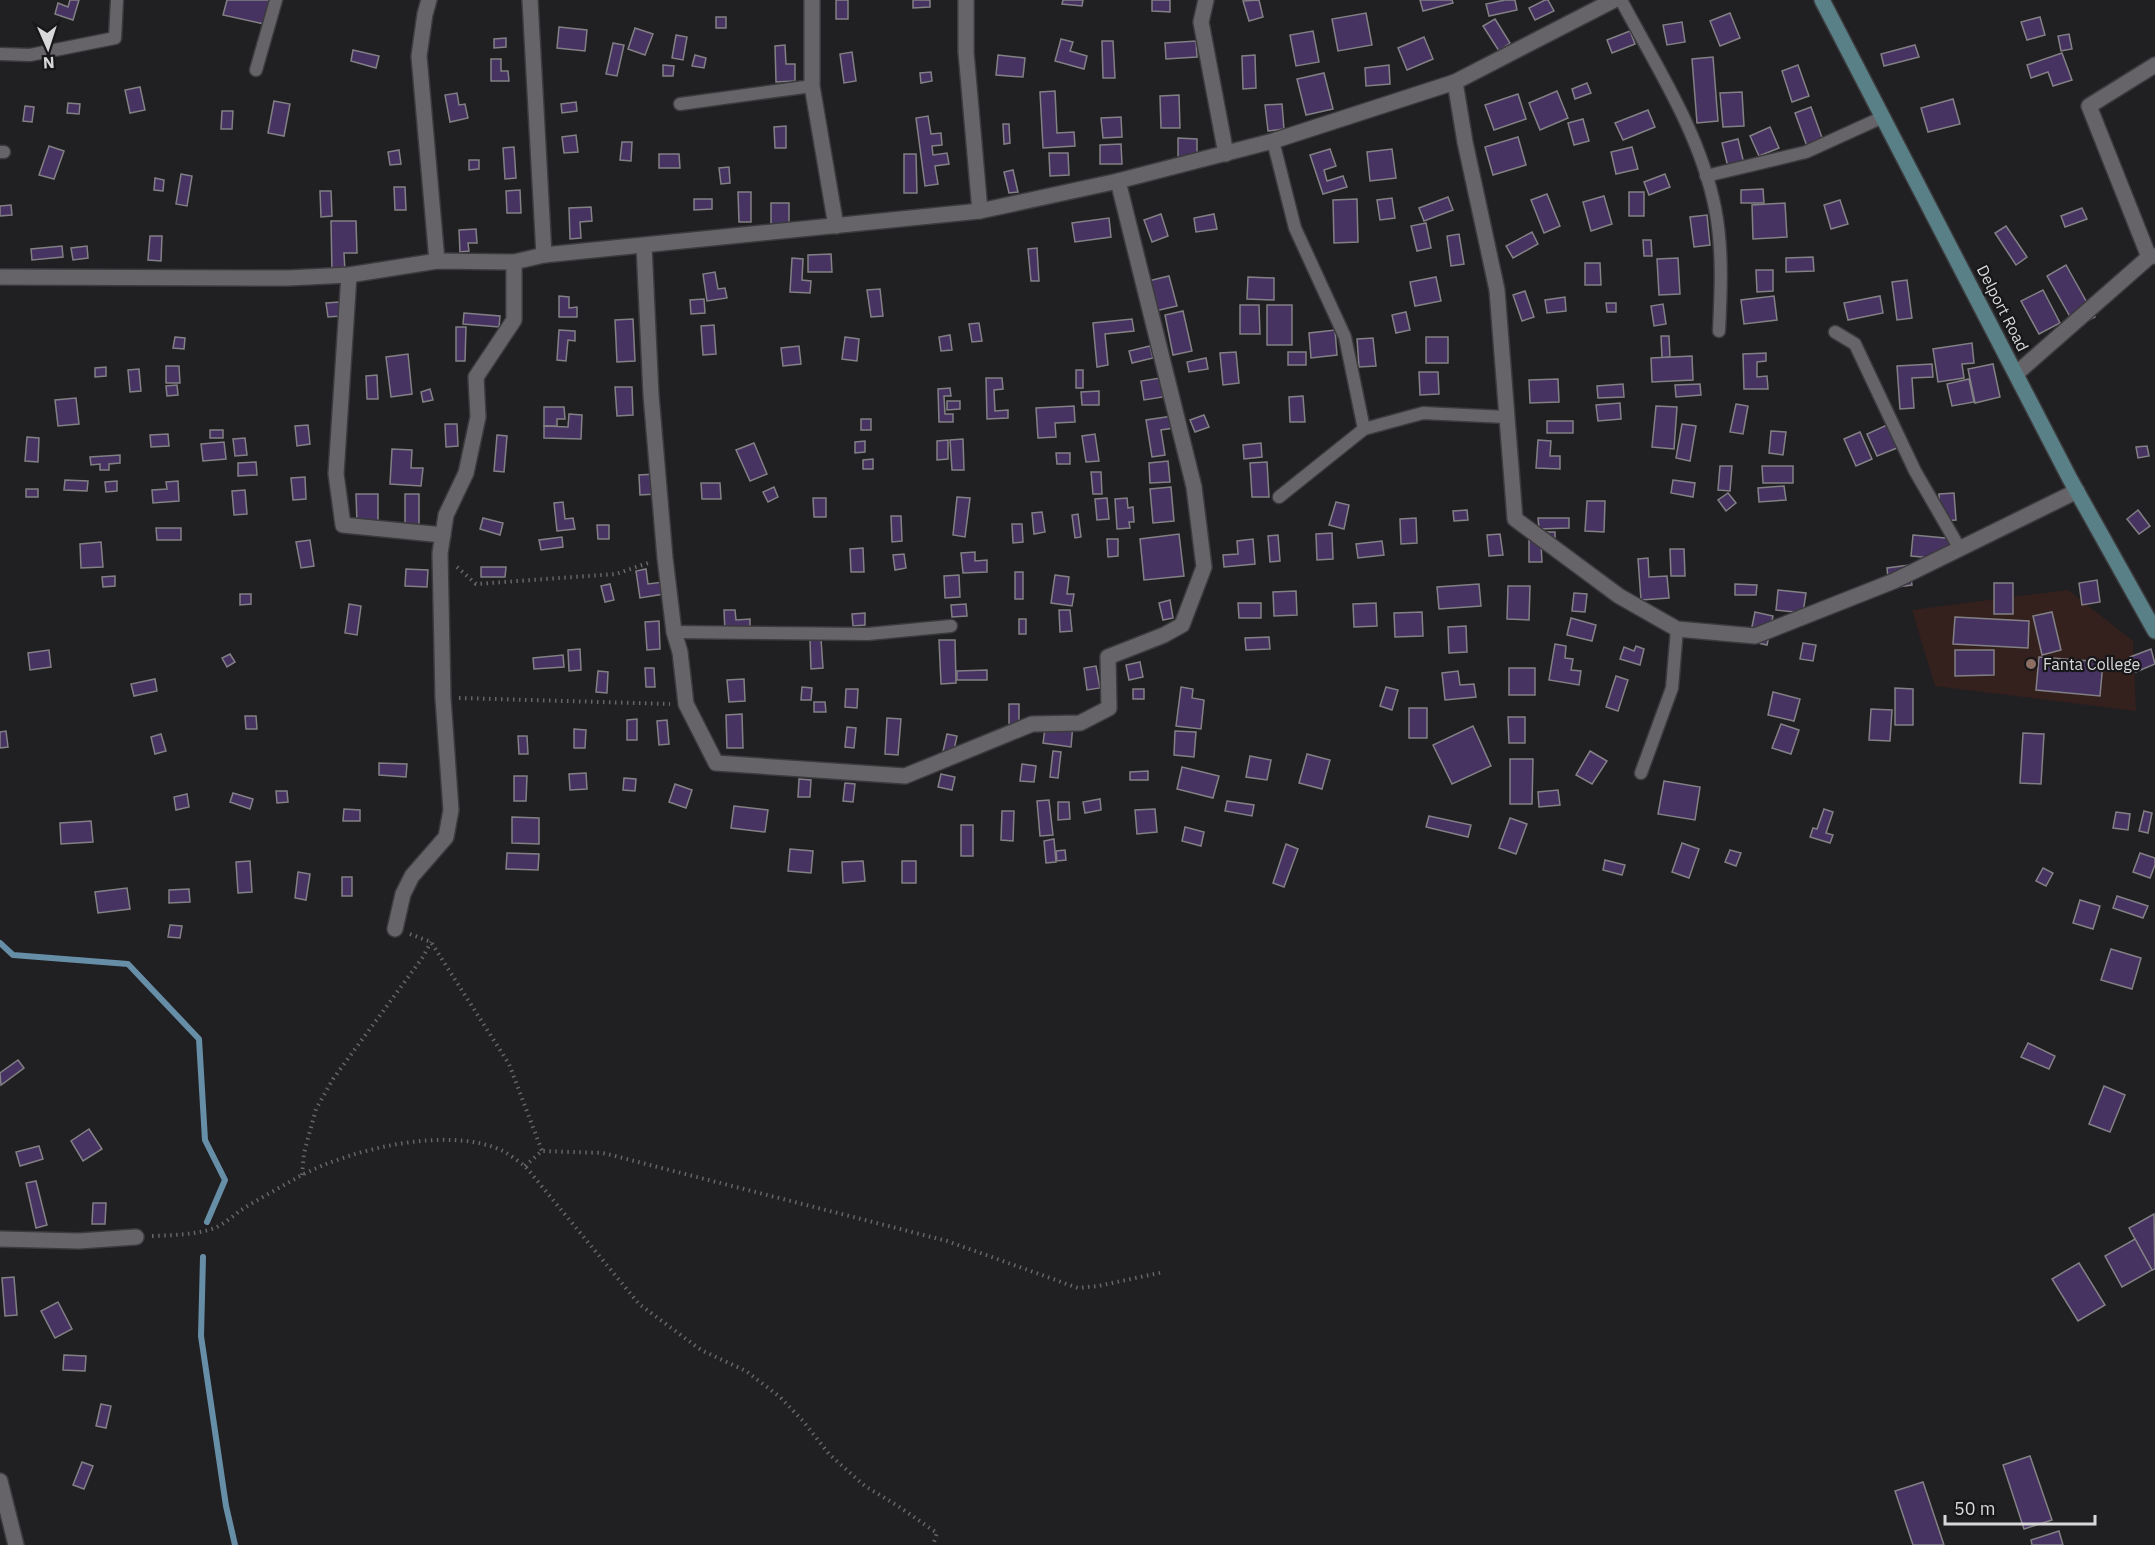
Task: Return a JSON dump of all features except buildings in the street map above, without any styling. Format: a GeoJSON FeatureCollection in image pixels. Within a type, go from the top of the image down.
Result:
{"type":"FeatureCollection","features":[{"type":"Feature","properties":{"kind":"street"},"geometry":{"type":"LineString","coordinates":[[429,0],[419,56],[437,261]]}},
{"type":"Feature","properties":{"kind":"street"},"geometry":{"type":"LineString","coordinates":[[530,0],[544,255]]}},
{"type":"Feature","properties":{"kind":"street"},"geometry":{"type":"LineString","coordinates":[[812,0],[812,86],[836,226]]}},
{"type":"Feature","properties":{"kind":"street"},"geometry":{"type":"LineString","coordinates":[[966,0],[966,52],[980,211]]}},
{"type":"Feature","properties":{"kind":"street"},"geometry":{"type":"LineString","coordinates":[[1206,0],[1201,22],[1226,154]]}},
{"type":"Feature","properties":{"kind":"street"},"geometry":{"type":"LineString","coordinates":[[0,277],[288,278],[349,275],[437,261],[514,262],[544,255],[980,211],[1118,181],[1226,154],[1455,82],[1589,5],[1614,0]]}},
{"type":"Feature","properties":{"kind":"street","name":"Delport Road"},"geometry":{"type":"LineString","coordinates":[[1826,1],[1883,117],[2077,491],[2155,631]]}},
{"type":"Feature","properties":{"kind":"street"},"geometry":{"type":"LineString","coordinates":[[2017,373],[2152,256],[2089,106],[2155,65]]}},
{"type":"Feature","properties":{"kind":"street"},"geometry":{"type":"LineString","coordinates":[[1455,82],[1465,142],[1497,290],[1515,519],[1619,596],[1677,629],[1755,636],[1894,581],[2077,491]]}},
{"type":"Feature","properties":{"kind":"street"},"geometry":{"type":"LineString","coordinates":[[644,246],[651,395],[664,558],[674,632],[680,651],[686,704],[716,763],[905,776],[1032,724],[1080,723],[1109,708],[1108,657],[1164,635],[1182,625],[1204,567],[1194,487],[1118,181]]}},
{"type":"Feature","properties":{"kind":"street"},"geometry":{"type":"LineString","coordinates":[[395,928],[403,894],[412,876],[446,837],[451,810],[443,698],[440,553],[446,515],[466,473],[478,417],[476,377],[514,320],[514,262]]}},
{"type":"Feature","properties":{"kind":"street"},"geometry":{"type":"LineString","coordinates":[[349,275],[336,474],[343,525],[443,534]]}},
{"type":"Feature","properties":{"kind":"street"},"geometry":{"type":"LineString","coordinates":[[0,1239],[79,1240],[136,1237]]}},
{"type":"Feature","properties":{"kind":"street"},"geometry":{"type":"LineString","coordinates":[[0,1481],[16,1545]]}},
{"type":"Feature","properties":{"kind":"lane"},"geometry":{"type":"LineString","coordinates":[[0,54],[30,55],[115,38],[117,0]]}},
{"type":"Feature","properties":{"kind":"lane"},"geometry":{"type":"LineString","coordinates":[[256,70],[276,0]]}},
{"type":"Feature","properties":{"kind":"lane"},"geometry":{"type":"LineString","coordinates":[[1621,0],[1701,158],[1715,208],[1722,280],[1719,331]]}},
{"type":"Feature","properties":{"kind":"lane"},"geometry":{"type":"LineString","coordinates":[[680,104],[812,86]]}},
{"type":"Feature","properties":{"kind":"lane"},"geometry":{"type":"LineString","coordinates":[[1706,176],[1806,152],[1883,117]]}},
{"type":"Feature","properties":{"kind":"lane"},"geometry":{"type":"LineString","coordinates":[[1273,141],[1295,228],[1345,336],[1364,429]]}},
{"type":"Feature","properties":{"kind":"lane"},"geometry":{"type":"LineString","coordinates":[[1835,332],[1855,345],[1915,471],[1960,549]]}},
{"type":"Feature","properties":{"kind":"lane"},"geometry":{"type":"LineString","coordinates":[[1279,497],[1364,429],[1423,413],[1506,417]]}},
{"type":"Feature","properties":{"kind":"lane"},"geometry":{"type":"LineString","coordinates":[[674,632],[868,634],[951,626]]}},
{"type":"Feature","properties":{"kind":"lane"},"geometry":{"type":"LineString","coordinates":[[1641,773],[1672,688],[1677,629]]}},
{"type":"Feature","properties":{"kind":"path"},"geometry":{"type":"LineString","coordinates":[[440,553],[476,584],[615,573],[664,558]]}},
{"type":"Feature","properties":{"kind":"path"},"geometry":{"type":"LineString","coordinates":[[443,698],[686,704]]}},
{"type":"Feature","properties":{"kind":"path"},"geometry":{"type":"LineString","coordinates":[[395,928],[431,942],[509,1064],[542,1150]]}},
{"type":"Feature","properties":{"kind":"path"},"geometry":{"type":"LineString","coordinates":[[302,1175],[304,1153],[321,1099],[333,1079],[423,957],[431,942]]}},
{"type":"Feature","properties":{"kind":"path"},"geometry":{"type":"LineString","coordinates":[[136,1237],[195,1234],[218,1227],[242,1210],[302,1175],[337,1158],[440,1139],[470,1141],[503,1151],[525,1166],[639,1304],[701,1350],[746,1371],[780,1396],[829,1454],[866,1486],[937,1533],[933,1545]]}},
{"type":"Feature","properties":{"kind":"path"},"geometry":{"type":"LineString","coordinates":[[525,1166],[542,1150],[603,1153],[947,1241],[1078,1288],[1164,1272]]}},
{"type":"Feature","properties":{"kind":"shaded area","name":"Fanta College"},"geometry":{"type":"Polygon","coordinates":[[[2068,590],[2133,641],[2136,711],[1935,686],[1912,610],[2068,590]]]}},
{"type":"Feature","properties":{"kind":"waterway"},"geometry":{"type":"LineString","coordinates":[[0,943],[13,955],[128,964],[199,1039],[205,1140],[225,1180],[207,1222]]}},
{"type":"Feature","properties":{"kind":"waterway"},"geometry":{"type":"LineString","coordinates":[[203,1257],[201,1336],[226,1506],[235,1545]]}},
{"type":"Feature","properties":{"kind":"place","name":"Fanta College"},"geometry":{"type":"Point","coordinates":[2031,664]}}]}
